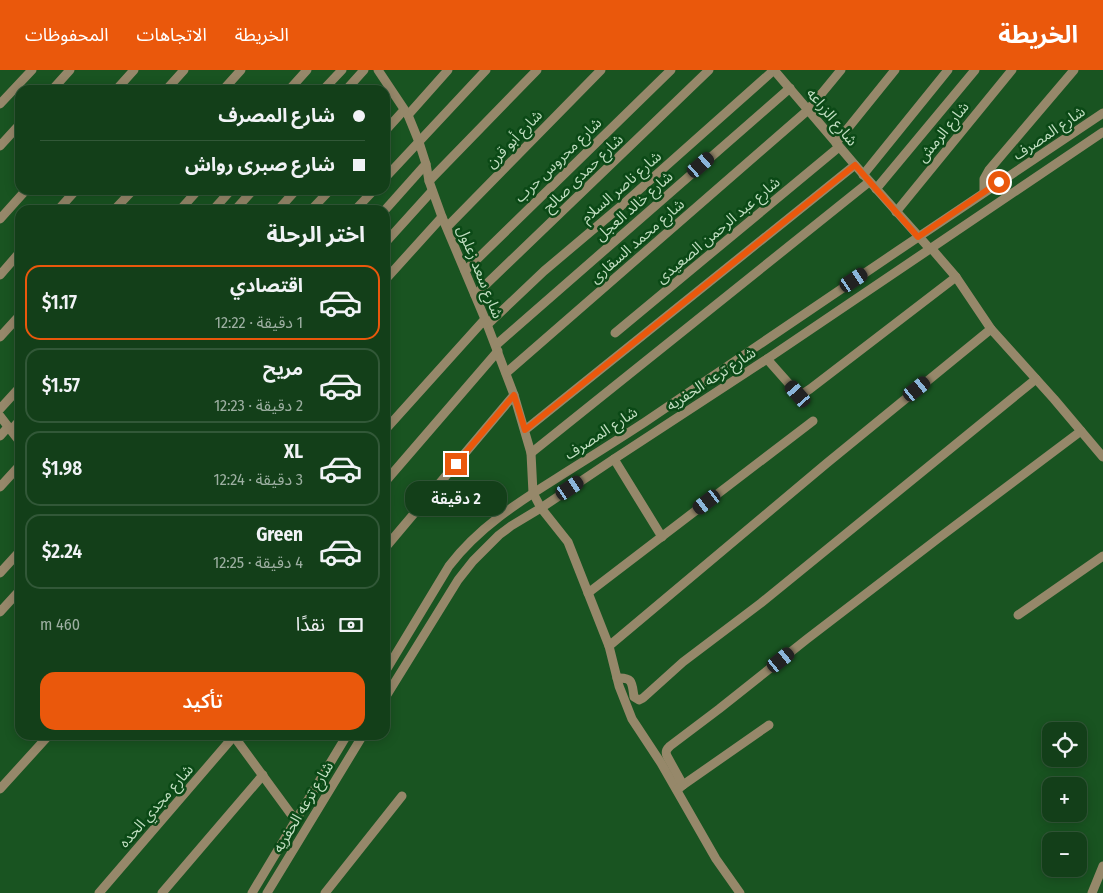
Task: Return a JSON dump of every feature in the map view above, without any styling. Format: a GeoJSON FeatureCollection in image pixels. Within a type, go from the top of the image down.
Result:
{"type":"FeatureCollection","features":[{"type":"Feature","properties":{"kind":"street"},"geometry":{"type":"LineString","coordinates":[[18,85],[32,70]]}},
{"type":"Feature","properties":{"kind":"street"},"geometry":{"type":"LineString","coordinates":[[56,85],[70,70]]}},
{"type":"Feature","properties":{"kind":"street"},"geometry":{"type":"LineString","coordinates":[[120,85],[134,70]]}},
{"type":"Feature","properties":{"kind":"street"},"geometry":{"type":"LineString","coordinates":[[170,85],[184,70]]}},
{"type":"Feature","properties":{"kind":"street"},"geometry":{"type":"LineString","coordinates":[[228,85],[241,70]]}},
{"type":"Feature","properties":{"kind":"street"},"geometry":{"type":"LineString","coordinates":[[293,85],[307,70]]}},
{"type":"Feature","properties":{"kind":"street"},"geometry":{"type":"LineString","coordinates":[[328,85],[342,70]]}},
{"type":"Feature","properties":{"kind":"street"},"geometry":{"type":"LineString","coordinates":[[350,85],[364,70]]}},
{"type":"Feature","properties":{"kind":"street"},"geometry":{"type":"LineString","coordinates":[[381,74],[390,70]]}},
{"type":"Feature","properties":{"kind":"street"},"geometry":{"type":"LineString","coordinates":[[390,126],[448,70]]}},
{"type":"Feature","properties":{"kind":"street"},"geometry":{"type":"LineString","coordinates":[[390,173],[486,70]]}},
{"type":"Feature","properties":{"kind":"street"},"geometry":{"type":"LineString","coordinates":[[429,181],[537,70]]}},
{"type":"Feature","properties":{"kind":"street","name":"شارع أبو قرن"},"geometry":{"type":"LineString","coordinates":[[447,227],[601,70]]}},
{"type":"Feature","properties":{"kind":"street","name":"شارع محروس حرب"},"geometry":{"type":"LineString","coordinates":[[465,271],[671,70]]}},
{"type":"Feature","properties":{"kind":"street","name":"شارع حمدى صالح"},"geometry":{"type":"LineString","coordinates":[[475,295],[709,70]]}},
{"type":"Feature","properties":{"kind":"street","name":"شارع الزراعه"},"geometry":{"type":"LineString","coordinates":[[774,70],[866,178],[956,277],[992,329],[1103,457]]}},
{"type":"Feature","properties":{"kind":"street","name":"شارع ناصر السلام"},"geometry":{"type":"LineString","coordinates":[[390,425],[486,322],[621,206],[774,70]]}},
{"type":"Feature","properties":{"kind":"street","name":"شارع محمد السقارى"},"geometry":{"type":"LineString","coordinates":[[506,373],[808,110],[841,70]]}},
{"type":"Feature","properties":{"kind":"street","name":"شارع عبد الرحمن الصعيدى"},"geometry":{"type":"LineString","coordinates":[[615,333],[838,145],[896,70]]}},
{"type":"Feature","properties":{"kind":"street"},"geometry":{"type":"LineString","coordinates":[[531,453],[866,178],[948,70]]}},
{"type":"Feature","properties":{"kind":"street"},"geometry":{"type":"LineString","coordinates":[[876,189],[975,70]]}},
{"type":"Feature","properties":{"kind":"street","name":"شارع الرمش"},"geometry":{"type":"LineString","coordinates":[[896,212],[1012,70]]}},
{"type":"Feature","properties":{"kind":"street"},"geometry":{"type":"LineString","coordinates":[[984,192],[984,179],[989,170],[1074,70]]}},
{"type":"Feature","properties":{"kind":"street"},"geometry":{"type":"LineString","coordinates":[[0,104],[15,88]]}},
{"type":"Feature","properties":{"kind":"street","name":"شارع خالد العجل"},"geometry":{"type":"LineString","coordinates":[[390,476],[497,348],[790,88]]}},
{"type":"Feature","properties":{"kind":"street","name":"شارع سعد زعلول"},"geometry":{"type":"LineString","coordinates":[[390,93],[406,112],[419,142],[432,191],[497,348],[514,395],[531,453],[533,493]]}},
{"type":"Feature","properties":{"kind":"street","name":"شارع المصرف"},"geometry":{"type":"LineString","coordinates":[[390,664],[436,586],[461,550],[499,517],[533,493],[628,433],[1103,113]]}},
{"type":"Feature","properties":{"kind":"street"},"geometry":{"type":"LineString","coordinates":[[0,146],[15,130]]}},
{"type":"Feature","properties":{"kind":"street","name":"شارع ترعه الحفريه"},"geometry":{"type":"LineString","coordinates":[[390,690],[448,595],[473,561],[499,535],[767,359],[1103,132]]}},
{"type":"Feature","properties":{"kind":"street"},"geometry":{"type":"LineString","coordinates":[[389,205],[426,164]]}},
{"type":"Feature","properties":{"kind":"street"},"geometry":{"type":"LineString","coordinates":[[525,430],[855,165]]}},
{"type":"Feature","properties":{"kind":"street"},"geometry":{"type":"LineString","coordinates":[[390,237],[432,191]]}},
{"type":"Feature","properties":{"kind":"street"},"geometry":{"type":"LineString","coordinates":[[0,219],[22,195]]}},
{"type":"Feature","properties":{"kind":"street"},"geometry":{"type":"LineString","coordinates":[[62,205],[72,195]]}},
{"type":"Feature","properties":{"kind":"street"},"geometry":{"type":"LineString","coordinates":[[118,205],[128,195]]}},
{"type":"Feature","properties":{"kind":"street"},"geometry":{"type":"LineString","coordinates":[[184,205],[194,195]]}},
{"type":"Feature","properties":{"kind":"street"},"geometry":{"type":"LineString","coordinates":[[218,205],[226,195]]}},
{"type":"Feature","properties":{"kind":"street"},"geometry":{"type":"LineString","coordinates":[[240,205],[248,195]]}},
{"type":"Feature","properties":{"kind":"street"},"geometry":{"type":"LineString","coordinates":[[282,205],[292,195]]}},
{"type":"Feature","properties":{"kind":"street"},"geometry":{"type":"LineString","coordinates":[[316,205],[325,195]]}},
{"type":"Feature","properties":{"kind":"street"},"geometry":{"type":"LineString","coordinates":[[360,205],[369,195]]}},
{"type":"Feature","properties":{"kind":"street"},"geometry":{"type":"LineString","coordinates":[[390,274],[442,217]]}},
{"type":"Feature","properties":{"kind":"street"},"geometry":{"type":"LineString","coordinates":[[0,275],[15,258]]}},
{"type":"Feature","properties":{"kind":"street"},"geometry":{"type":"LineString","coordinates":[[767,359],[798,394],[806,393],[956,277]]}},
{"type":"Feature","properties":{"kind":"street"},"geometry":{"type":"LineString","coordinates":[[0,337],[15,320]]}},
{"type":"Feature","properties":{"kind":"street"},"geometry":{"type":"LineString","coordinates":[[609,646],[834,457],[992,329]]}},
{"type":"Feature","properties":{"kind":"street"},"geometry":{"type":"LineString","coordinates":[[617,678],[624,677],[629,679],[632,682],[634,696],[638,700],[643,698],[683,662],[761,602],[1036,379]]}},
{"type":"Feature","properties":{"kind":"street"},"geometry":{"type":"LineString","coordinates":[[0,409],[15,392]]}},
{"type":"Feature","properties":{"kind":"street"},"geometry":{"type":"LineString","coordinates":[[390,542],[514,395]]}},
{"type":"Feature","properties":{"kind":"street"},"geometry":{"type":"LineString","coordinates":[[0,416],[15,435]]}},
{"type":"Feature","properties":{"kind":"street"},"geometry":{"type":"LineString","coordinates":[[588,593],[813,421]]}},
{"type":"Feature","properties":{"kind":"street"},"geometry":{"type":"LineString","coordinates":[[0,436],[15,424]]}},
{"type":"Feature","properties":{"kind":"street"},"geometry":{"type":"LineString","coordinates":[[740,893],[716,859],[666,756],[667,749],[807,639],[1081,431]]}},
{"type":"Feature","properties":{"kind":"street"},"geometry":{"type":"LineString","coordinates":[[614,459],[662,537]]}},
{"type":"Feature","properties":{"kind":"street"},"geometry":{"type":"LineString","coordinates":[[0,487],[15,470]]}},
{"type":"Feature","properties":{"kind":"street"},"geometry":{"type":"LineString","coordinates":[[533,493],[541,508],[568,542],[609,646],[624,701],[632,719],[680,787]]}},
{"type":"Feature","properties":{"kind":"street"},"geometry":{"type":"LineString","coordinates":[[1018,615],[1103,556]]}},
{"type":"Feature","properties":{"kind":"street"},"geometry":{"type":"LineString","coordinates":[[0,573],[15,557]]}},
{"type":"Feature","properties":{"kind":"street"},"geometry":{"type":"LineString","coordinates":[[0,612],[15,596]]}},
{"type":"Feature","properties":{"kind":"street"},"geometry":{"type":"LineString","coordinates":[[680,787],[769,725]]}},
{"type":"Feature","properties":{"kind":"street"},"geometry":{"type":"LineString","coordinates":[[0,789],[45,740]]}},
{"type":"Feature","properties":{"kind":"street","name":"شارع مجدي الحده"},"geometry":{"type":"LineString","coordinates":[[99,893],[231,740]]}},
{"type":"Feature","properties":{"kind":"street"},"geometry":{"type":"LineString","coordinates":[[237,740],[296,821]]}},
{"type":"Feature","properties":{"kind":"street"},"geometry":{"type":"LineString","coordinates":[[252,893],[344,740]]}},
{"type":"Feature","properties":{"kind":"street","name":"شارع ترعه الحفريه"},"geometry":{"type":"LineString","coordinates":[[266,893],[360,740]]}},
{"type":"Feature","properties":{"kind":"street"},"geometry":{"type":"LineString","coordinates":[[162,893],[262,775]]}},
{"type":"Feature","properties":{"kind":"street"},"geometry":{"type":"LineString","coordinates":[[325,893],[402,796]]}},
{"type":"Feature","properties":{"kind":"street"},"geometry":{"type":"LineString","coordinates":[[1092,893],[1103,866]]}},
{"type":"Feature","properties":{"kind":"route"},"geometry":{"type":"LineString","coordinates":[[456,464],[514,395],[525,430],[855,165],[918,237],[999,182]]}}]}
